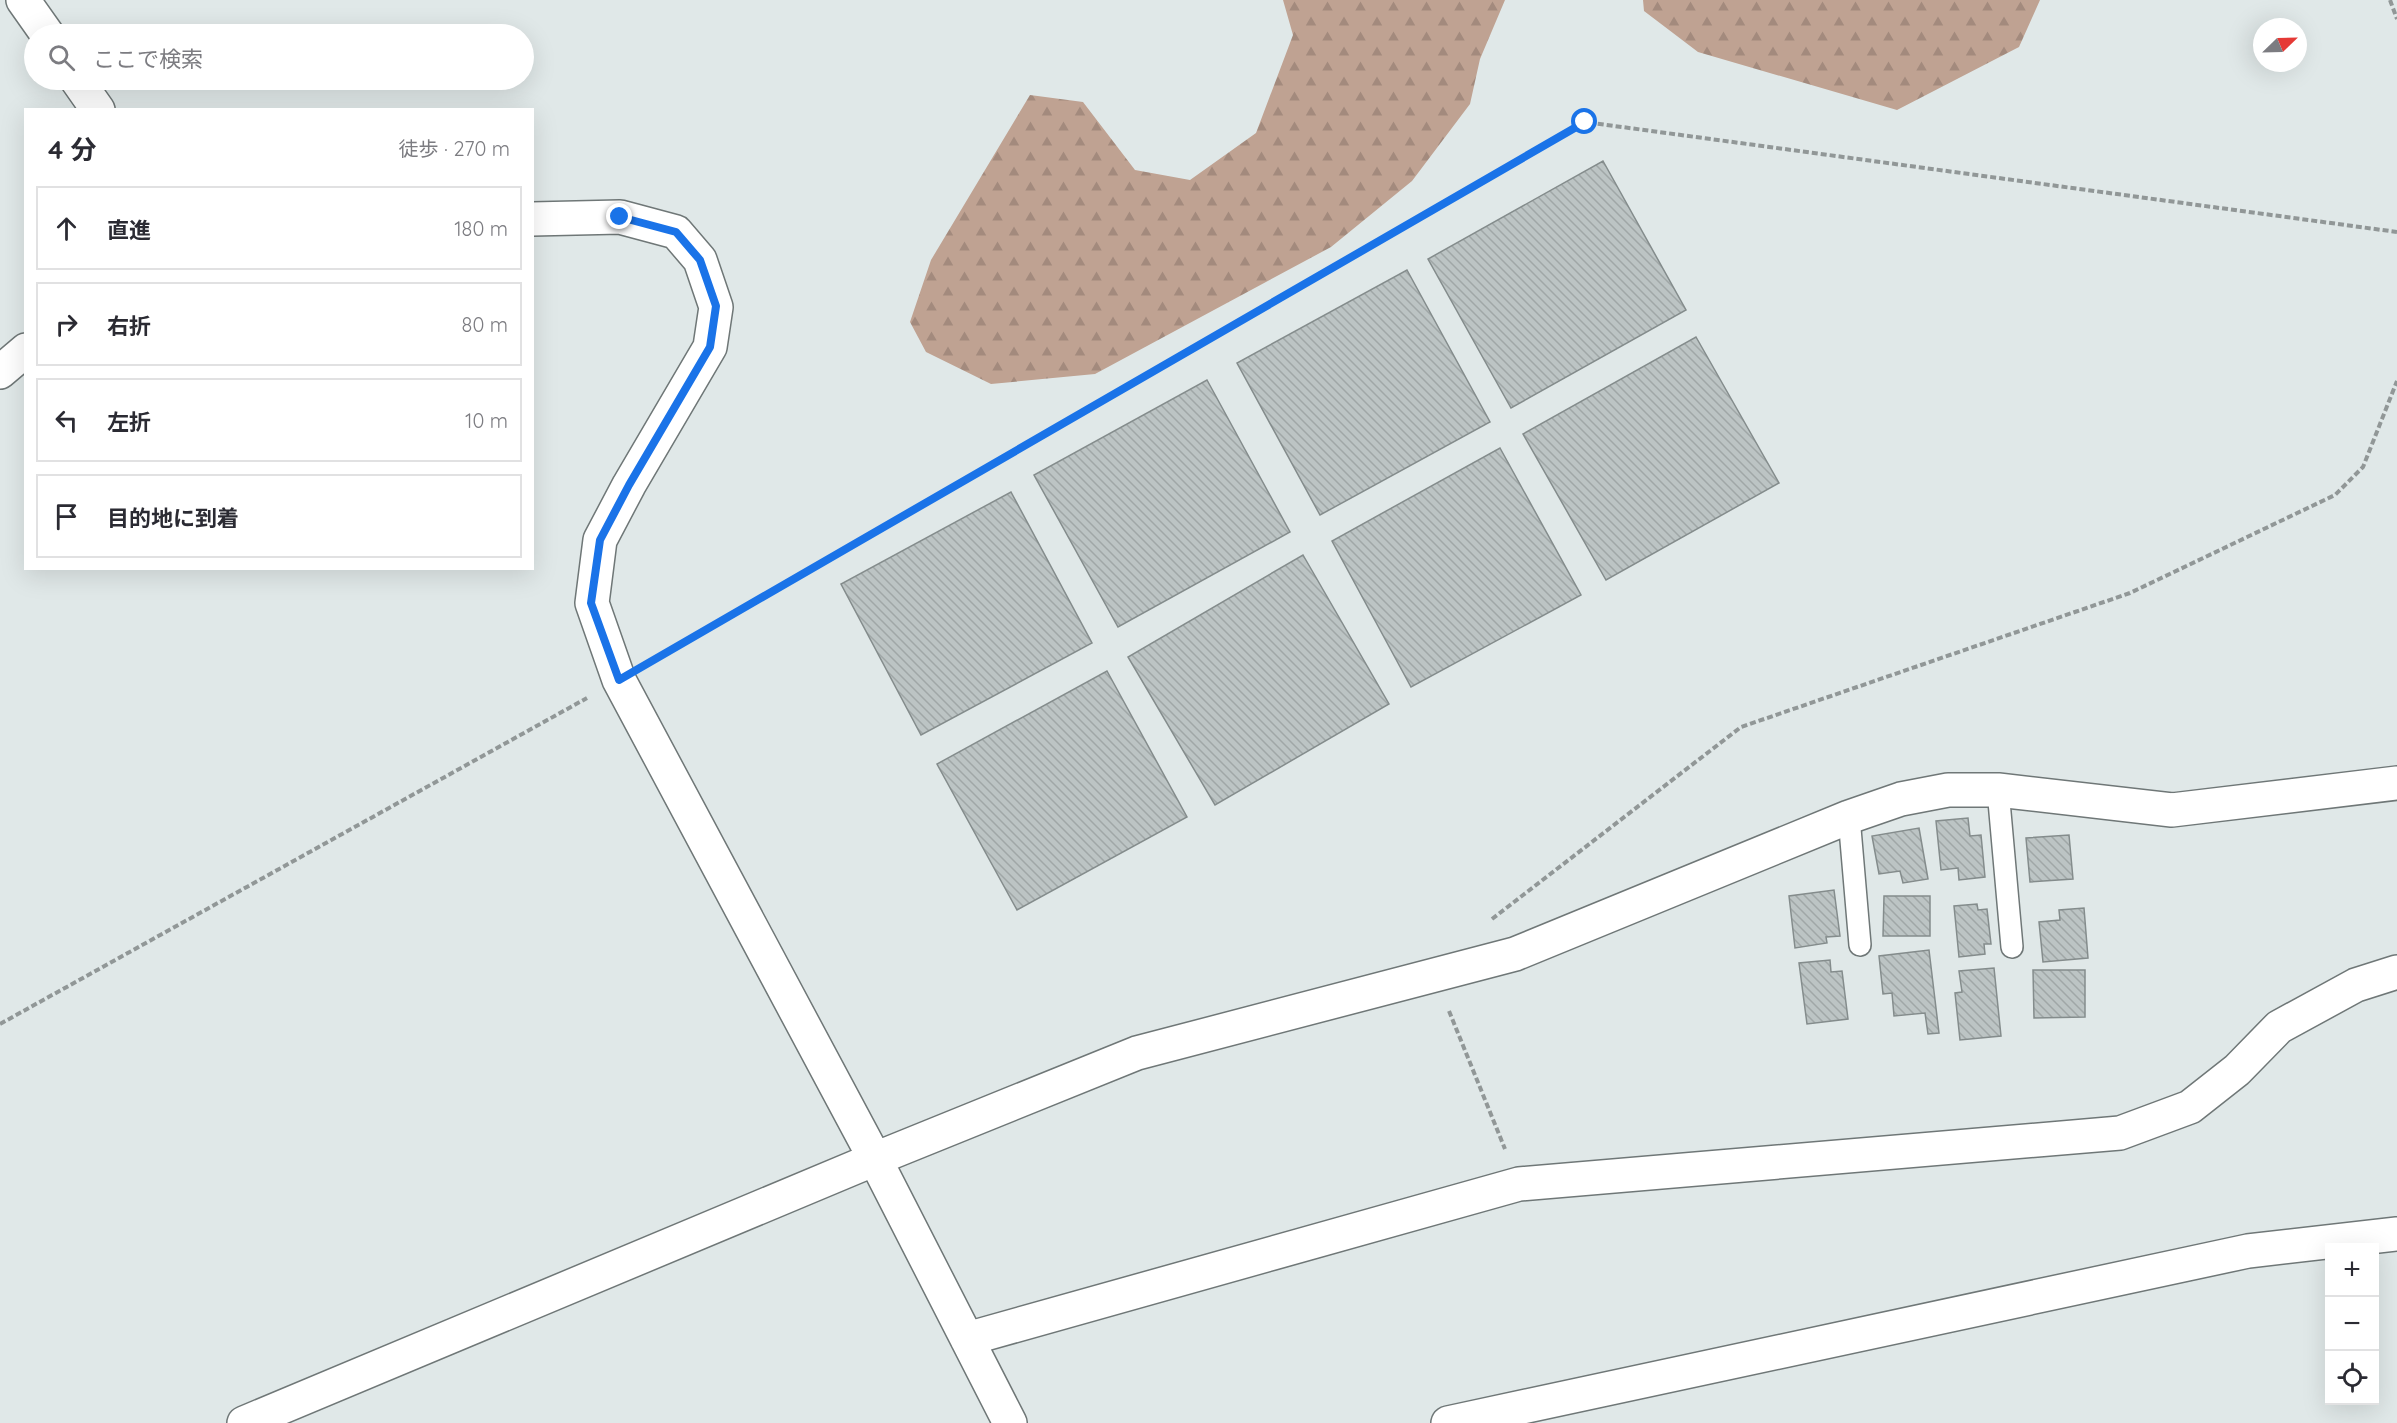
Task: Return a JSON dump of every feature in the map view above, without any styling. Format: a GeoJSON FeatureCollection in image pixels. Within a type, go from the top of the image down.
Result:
{"type":"FeatureCollection","features":[{"type":"Feature","properties":{"kind":"street"},"geometry":{"type":"LineString","coordinates":[[23,0],[40,24]]}},
{"type":"Feature","properties":{"kind":"street"},"geometry":{"type":"LineString","coordinates":[[84,90],[97,108]]}},
{"type":"Feature","properties":{"kind":"street"},"geometry":{"type":"LineString","coordinates":[[534,219],[620,217],[676,232],[700,260],[716,306],[710,347],[629,485],[600,540],[591,603],[619,680],[875,1159],[1010,1423]]}},
{"type":"Feature","properties":{"kind":"street"},"geometry":{"type":"LineString","coordinates":[[0,372],[24,352]]}},
{"type":"Feature","properties":{"kind":"street"},"geometry":{"type":"LineString","coordinates":[[244,1423],[875,1159],[1137,1053],[1515,954],[1849,817],[1910,797],[1948,790],[1998,790],[2172,810],[2397,783]]}},
{"type":"Feature","properties":{"kind":"street"},"geometry":{"type":"LineString","coordinates":[[967,1339],[1519,1184],[2120,1133],[2190,1107],[2236,1070],[2279,1027],[2356,985],[2397,972]]}},
{"type":"Feature","properties":{"kind":"street"},"geometry":{"type":"LineString","coordinates":[[1448,1423],[2248,1251],[2397,1234]]}},
{"type":"Feature","properties":{"kind":"lane"},"geometry":{"type":"LineString","coordinates":[[1998,790],[2012,947]]}},
{"type":"Feature","properties":{"kind":"lane"},"geometry":{"type":"LineString","coordinates":[[1849,817],[1860,945]]}},
{"type":"Feature","properties":{"kind":"path"},"geometry":{"type":"LineString","coordinates":[[2390,0],[2397,19]]}},
{"type":"Feature","properties":{"kind":"path"},"geometry":{"type":"LineString","coordinates":[[0,1024],[619,680],[1585,122],[2397,232]]}},
{"type":"Feature","properties":{"kind":"path"},"geometry":{"type":"LineString","coordinates":[[1490,921],[1741,727],[2130,593],[2335,495],[2363,467],[2397,381]]}},
{"type":"Feature","properties":{"kind":"path"},"geometry":{"type":"LineString","coordinates":[[1435,976],[1519,1184]]}},
{"type":"Feature","properties":{"kind":"green space"},"geometry":{"type":"Polygon","coordinates":[[[1283,0],[1505,0],[1480,59],[1470,104],[1412,181],[1331,247],[1095,374],[991,384],[926,352],[910,322],[931,260],[1030,95],[1083,102],[1135,170],[1190,180],[1256,133],[1293,35],[1283,0]]]}},
{"type":"Feature","properties":{"kind":"green space"},"geometry":{"type":"Polygon","coordinates":[[[1643,0],[2040,0],[2019,47],[1897,110],[1698,52],[1644,11],[1643,0]]]}},
{"type":"Feature","properties":{"kind":"building"},"geometry":{"type":"Polygon","coordinates":[[[1603,161],[1686,310],[1511,408],[1428,259],[1603,161]]]}},
{"type":"Feature","properties":{"kind":"building"},"geometry":{"type":"Polygon","coordinates":[[[1407,270],[1490,422],[1320,515],[1237,363],[1407,270]]]}},
{"type":"Feature","properties":{"kind":"building"},"geometry":{"type":"Polygon","coordinates":[[[1696,337],[1779,483],[1606,580],[1523,434],[1696,337]]]}},
{"type":"Feature","properties":{"kind":"building"},"geometry":{"type":"Polygon","coordinates":[[[1207,380],[1290,532],[1118,627],[1034,475],[1207,380]]]}},
{"type":"Feature","properties":{"kind":"building"},"geometry":{"type":"Polygon","coordinates":[[[1500,448],[1581,595],[1411,687],[1332,541],[1500,448]]]}},
{"type":"Feature","properties":{"kind":"building"},"geometry":{"type":"Polygon","coordinates":[[[1011,492],[1092,643],[921,735],[841,584],[1011,492]]]}},
{"type":"Feature","properties":{"kind":"building"},"geometry":{"type":"Polygon","coordinates":[[[1303,555],[1389,704],[1215,805],[1128,657],[1303,555]]]}},
{"type":"Feature","properties":{"kind":"building"},"geometry":{"type":"Polygon","coordinates":[[[1107,671],[1187,817],[1017,910],[937,764],[1107,671]]]}},
{"type":"Feature","properties":{"kind":"building"},"geometry":{"type":"Polygon","coordinates":[[[1968,818],[1970,836],[1981,835],[1985,877],[1959,880],[1958,868],[1941,870],[1936,821],[1968,818]]]}},
{"type":"Feature","properties":{"kind":"building"},"geometry":{"type":"Polygon","coordinates":[[[1919,828],[1928,879],[1903,883],[1900,871],[1879,874],[1872,836],[1919,828]]]}},
{"type":"Feature","properties":{"kind":"building"},"geometry":{"type":"Polygon","coordinates":[[[2069,835],[2073,879],[2030,882],[2026,838],[2069,835]]]}},
{"type":"Feature","properties":{"kind":"building"},"geometry":{"type":"Polygon","coordinates":[[[1834,890],[1840,936],[1826,937],[1827,943],[1795,948],[1789,896],[1834,890]]]}},
{"type":"Feature","properties":{"kind":"building"},"geometry":{"type":"Polygon","coordinates":[[[1884,896],[1930,896],[1930,936],[1883,936],[1884,896]]]}},
{"type":"Feature","properties":{"kind":"building"},"geometry":{"type":"Polygon","coordinates":[[[1977,904],[1978,910],[1987,909],[1991,944],[1984,944],[1985,954],[1959,957],[1954,906],[1977,904]]]}},
{"type":"Feature","properties":{"kind":"building"},"geometry":{"type":"Polygon","coordinates":[[[2084,908],[2088,958],[2043,962],[2039,922],[2060,920],[2059,910],[2084,908]]]}},
{"type":"Feature","properties":{"kind":"building"},"geometry":{"type":"Polygon","coordinates":[[[1929,950],[1939,1033],[1928,1034],[1925,1013],[1894,1016],[1892,993],[1883,994],[1879,956],[1929,950]]]}},
{"type":"Feature","properties":{"kind":"building"},"geometry":{"type":"Polygon","coordinates":[[[1830,960],[1831,972],[1842,971],[1848,1019],[1807,1024],[1799,963],[1830,960]]]}},
{"type":"Feature","properties":{"kind":"building"},"geometry":{"type":"Polygon","coordinates":[[[1994,968],[2001,1036],[1960,1040],[1955,993],[1962,992],[1959,971],[1994,968]]]}},
{"type":"Feature","properties":{"kind":"building"},"geometry":{"type":"Polygon","coordinates":[[[2033,970],[2085,970],[2085,1017],[2034,1018],[2033,970]]]}},
{"type":"Feature","properties":{"kind":"route"},"geometry":{"type":"LineString","coordinates":[[620,217],[676,232],[700,260],[716,306],[710,347],[629,485],[600,540],[591,603],[619,680],[1585,122]]}}]}
